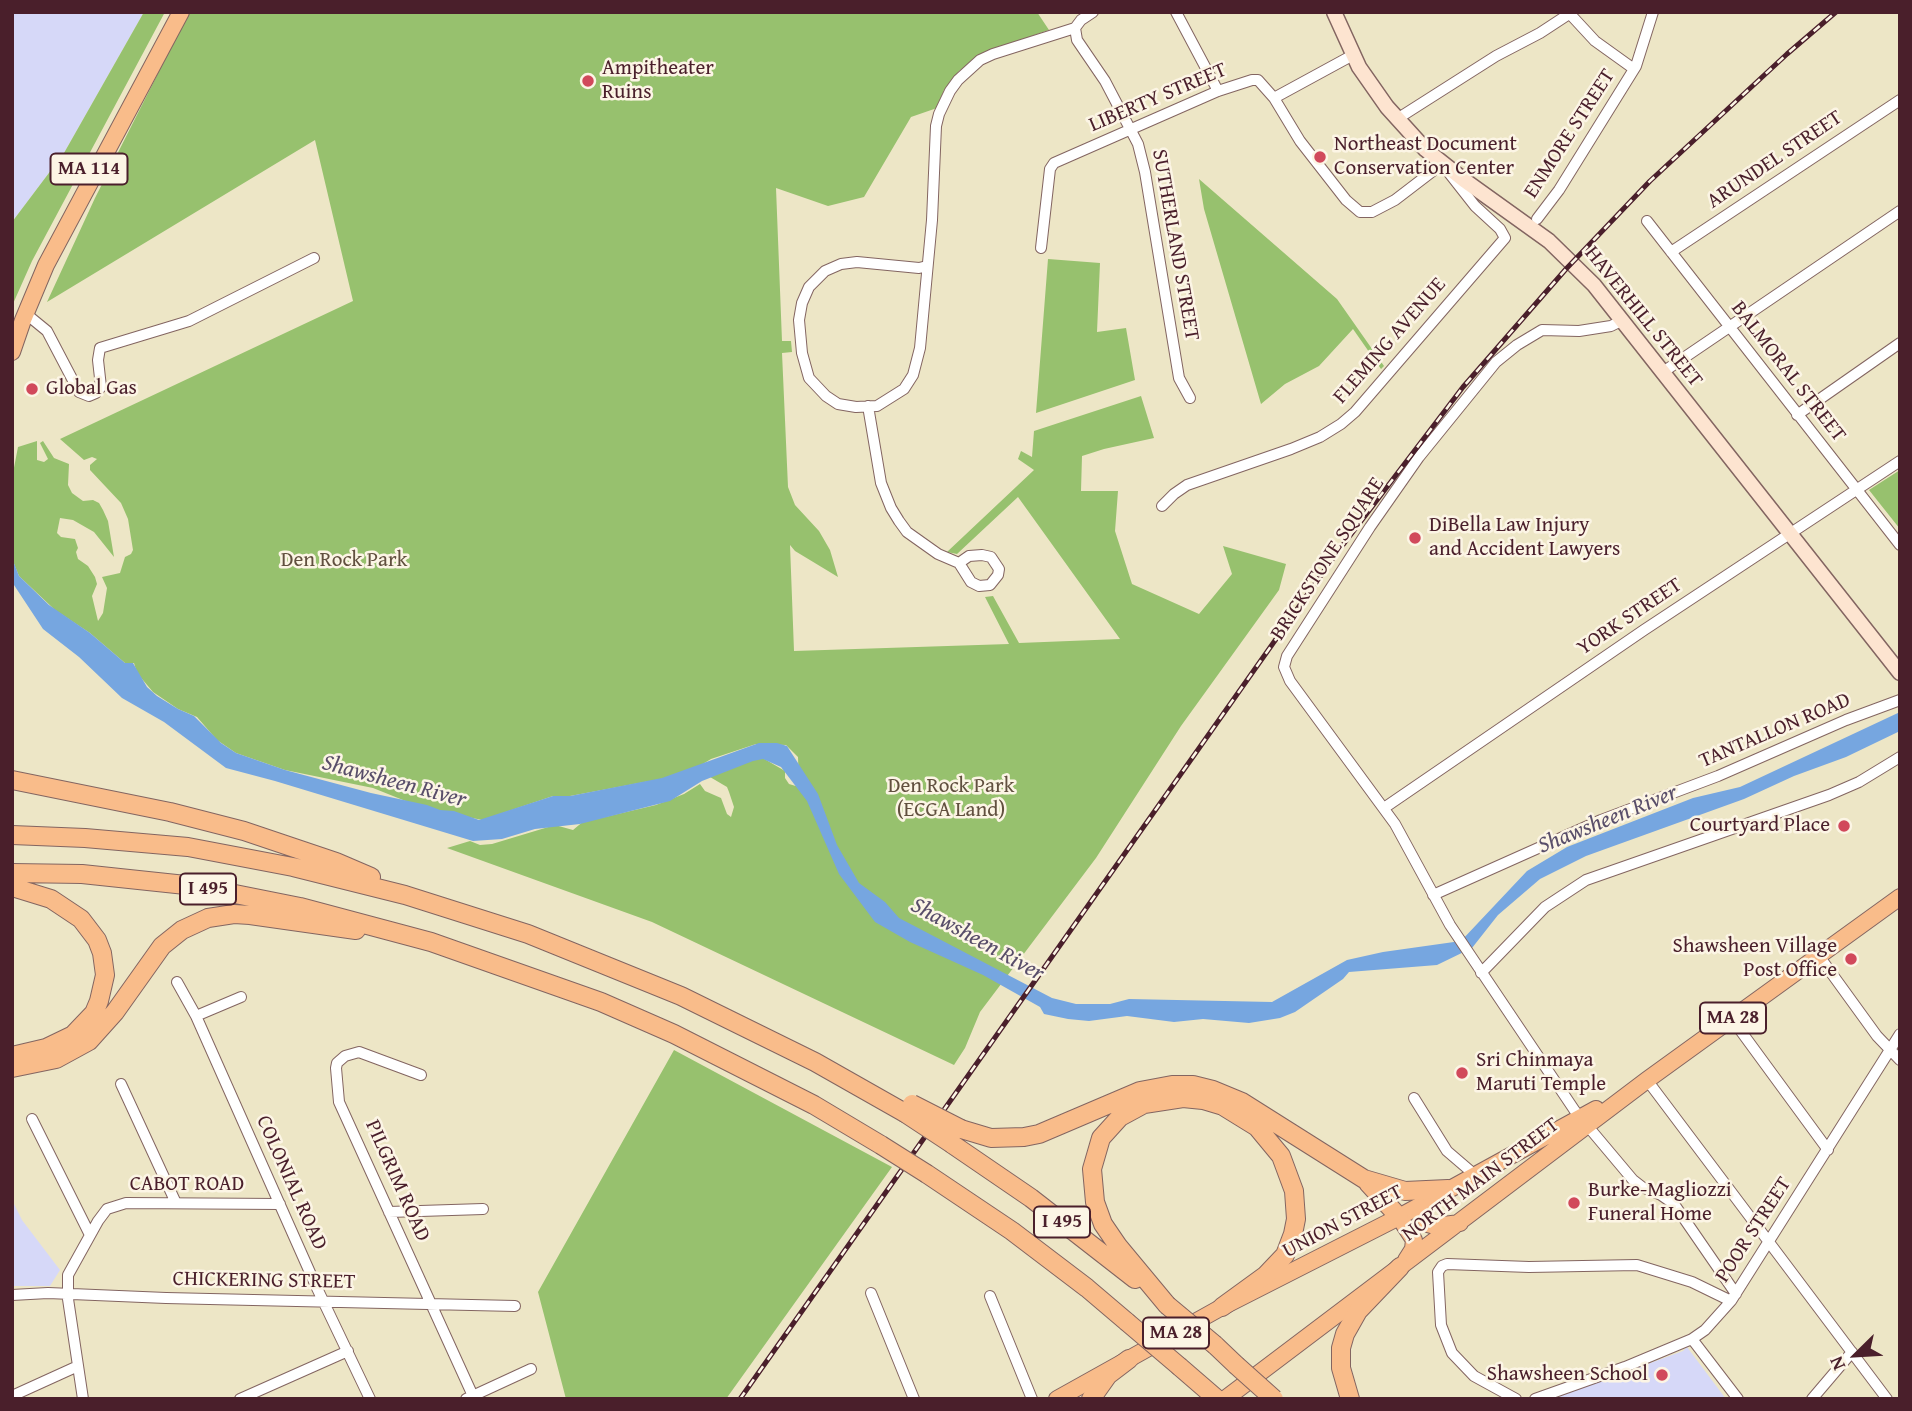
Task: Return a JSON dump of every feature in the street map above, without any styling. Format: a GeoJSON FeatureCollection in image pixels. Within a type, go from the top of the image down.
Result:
{"type":"FeatureCollection","features":[{"type":"Feature","properties":{"kind":"highway"},"geometry":{"type":"LineString","coordinates":[[12,780],[170,812],[254,834],[337,862],[382,882],[398,893]]}},
{"type":"Feature","properties":{"kind":"highway","name":"I 495"},"geometry":{"type":"LineString","coordinates":[[12,835],[188,847],[293,866],[398,893],[528,934],[681,996],[815,1062],[861,1077],[956,1136],[1215,1345],[1274,1399]]}},
{"type":"Feature","properties":{"kind":"highway","name":"I 495"},"geometry":{"type":"LineString","coordinates":[[12,873],[82,874],[195,886],[300,907],[400,933],[601,1002],[674,1034],[814,1104],[927,1174],[1012,1231],[1087,1288],[1212,1394]]}},
{"type":"Feature","properties":{"kind":"highway"},"geometry":{"type":"LineString","coordinates":[[12,887],[51,899],[81,919],[103,953],[105,975],[99,1001],[93,1013],[74,1035],[46,1048],[12,1056]]}},
{"type":"Feature","properties":{"kind":"highway"},"geometry":{"type":"LineString","coordinates":[[12,1068],[56,1059],[89,1041],[115,1012],[162,946],[182,930],[208,918],[234,914],[250,915],[328,927],[400,933]]}},
{"type":"Feature","properties":{"kind":"highway"},"geometry":{"type":"LineString","coordinates":[[956,1136],[991,1138],[1039,1134],[1140,1091],[1171,1085],[1193,1085],[1242,1102],[1364,1179],[1399,1217]]}},
{"type":"Feature","properties":{"kind":"highway"},"geometry":{"type":"LineString","coordinates":[[1167,1306],[1103,1224],[1095,1202],[1093,1169],[1101,1138],[1120,1117],[1150,1102],[1183,1098],[1223,1106],[1257,1127],[1282,1156],[1294,1191],[1296,1219],[1285,1255],[1266,1276],[1222,1307]]}},
{"type":"Feature","properties":{"kind":"highway"},"geometry":{"type":"LineString","coordinates":[[1364,1179],[1405,1191],[1448,1189]]}},
{"type":"Feature","properties":{"kind":"highway"},"geometry":{"type":"LineString","coordinates":[[1350,1399],[1343,1381],[1340,1361],[1345,1334],[1357,1311],[1400,1267]]}},
{"type":"Feature","properties":{"kind":"highway"},"geometry":{"type":"LineString","coordinates":[[1091,1399],[1108,1375],[1129,1359]]}},
{"type":"Feature","properties":{"kind":"main road","name":"MA 114"},"geometry":{"type":"LineString","coordinates":[[12,352],[22,311],[46,249],[171,12]]}},
{"type":"Feature","properties":{"kind":"main road","name":"MA 114"},"geometry":{"type":"LineString","coordinates":[[12,328],[181,12]]}},
{"type":"Feature","properties":{"kind":"main road","name":"HAVERHILL STREET"},"geometry":{"type":"LineString","coordinates":[[1334,12],[1367,80],[1397,119],[1443,164],[1557,248],[1587,276],[1900,673]]}},
{"type":"Feature","properties":{"kind":"main road","name":"MA 28"},"geometry":{"type":"LineString","coordinates":[[1647,1080],[1900,897]]}},
{"type":"Feature","properties":{"kind":"main road","name":"UNION STREET"},"geometry":{"type":"LineString","coordinates":[[1057,1399],[1222,1307],[1475,1175],[1584,1122],[1647,1080]]}},
{"type":"Feature","properties":{"kind":"main road","name":"NORTH MAIN STREET"},"geometry":{"type":"LineString","coordinates":[[1225,1399],[1461,1222],[1584,1122]]}},
{"type":"Feature","properties":{"kind":"main road"},"geometry":{"type":"LineString","coordinates":[[1426,1202],[1422,1213],[1428,1224],[1438,1226],[1461,1222]]}},
{"type":"Feature","properties":{"kind":"main road"},"geometry":{"type":"LineString","coordinates":[[1399,1217],[1412,1234],[1415,1243],[1411,1254],[1400,1267]]}},
{"type":"Feature","properties":{"kind":"street"},"geometry":{"type":"LineString","coordinates":[[928,266],[919,268],[857,262],[841,264],[825,271],[809,287],[799,320],[802,353],[809,378],[826,396],[838,404],[877,406],[904,389],[913,375],[920,348],[928,266],[936,126],[950,91],[968,70],[993,54],[1075,28],[1093,12]]}},
{"type":"Feature","properties":{"kind":"street"},"geometry":{"type":"LineString","coordinates":[[1175,12],[1218,91]]}},
{"type":"Feature","properties":{"kind":"street","name":"ENMORE STREET"},"geometry":{"type":"LineString","coordinates":[[1537,219],[1577,163],[1634,69],[1648,34],[1653,12]]}},
{"type":"Feature","properties":{"kind":"street"},"geometry":{"type":"LineString","coordinates":[[1397,119],[1496,56],[1571,13]]}},
{"type":"Feature","properties":{"kind":"street","name":"ENMORE STREET"},"geometry":{"type":"LineString","coordinates":[[1571,13],[1595,41],[1634,69]]}},
{"type":"Feature","properties":{"kind":"street","name":"SUTHERLAND STREET"},"geometry":{"type":"LineString","coordinates":[[1075,28],[1077,40],[1105,81],[1131,128],[1145,172],[1179,378],[1190,398]]}},
{"type":"Feature","properties":{"kind":"street"},"geometry":{"type":"LineString","coordinates":[[1353,55],[1274,98],[1300,141],[1346,200],[1360,212],[1371,212],[1395,200],[1443,164]]}},
{"type":"Feature","properties":{"kind":"street","name":"LIBERTY STREET"},"geometry":{"type":"LineString","coordinates":[[1041,248],[1049,169],[1054,163],[1218,91],[1252,80],[1258,80],[1274,98]]}},
{"type":"Feature","properties":{"kind":"street","name":"ARUNDEL STREET"},"geometry":{"type":"LineString","coordinates":[[1671,252],[1900,100]]}},
{"type":"Feature","properties":{"kind":"street","name":"FLEMING AVENUE"},"geometry":{"type":"LineString","coordinates":[[1163,506],[1187,485],[1291,449],[1342,424],[1505,239],[1500,229],[1475,206],[1443,164]]}},
{"type":"Feature","properties":{"kind":"street"},"geometry":{"type":"LineString","coordinates":[[1663,372],[1900,211]]}},
{"type":"Feature","properties":{"kind":"street","name":"BALMORAL STREET"},"geometry":{"type":"LineString","coordinates":[[1647,221],[1900,545]]}},
{"type":"Feature","properties":{"kind":"street"},"geometry":{"type":"LineString","coordinates":[[22,311],[47,331],[79,392],[89,396],[101,387],[98,360],[100,348],[189,321],[314,258]]}},
{"type":"Feature","properties":{"kind":"street","name":"BRICKSTONE SQUARE"},"geometry":{"type":"LineString","coordinates":[[1623,320],[1611,326],[1579,331],[1542,330],[1496,362],[1419,457],[1287,656],[1284,667],[1288,677],[1384,808],[1404,839],[1450,925],[1584,1122],[1633,1180],[1674,1204],[1733,1297]]}},
{"type":"Feature","properties":{"kind":"street"},"geometry":{"type":"LineString","coordinates":[[1797,415],[1900,343]]}},
{"type":"Feature","properties":{"kind":"street"},"geometry":{"type":"LineString","coordinates":[[868,407],[881,483],[891,508],[907,532],[937,554],[959,563]]}},
{"type":"Feature","properties":{"kind":"street","name":"YORK STREET"},"geometry":{"type":"LineString","coordinates":[[1384,808],[1613,651],[1900,461]]}},
{"type":"Feature","properties":{"kind":"street","name":"TANTALLON ROAD"},"geometry":{"type":"LineString","coordinates":[[1433,895],[1601,820],[1718,776],[1846,720],[1900,700]]}},
{"type":"Feature","properties":{"kind":"street"},"geometry":{"type":"LineString","coordinates":[[1478,968],[1545,907],[1586,880],[1838,791],[1859,782],[1900,757]]}},
{"type":"Feature","properties":{"kind":"street"},"geometry":{"type":"LineString","coordinates":[[1819,956],[1890,1051],[1900,1060]]}},
{"type":"Feature","properties":{"kind":"street","name":"COLONIAL ROAD"},"geometry":{"type":"LineString","coordinates":[[177,982],[196,1016],[323,1301],[370,1399]]}},
{"type":"Feature","properties":{"kind":"street"},"geometry":{"type":"LineString","coordinates":[[196,1016],[241,997]]}},
{"type":"Feature","properties":{"kind":"street"},"geometry":{"type":"LineString","coordinates":[[1732,1019],[1828,1150]]}},
{"type":"Feature","properties":{"kind":"street","name":"POOR STREET"},"geometry":{"type":"LineString","coordinates":[[1516,1399],[1474,1376],[1452,1353],[1441,1325],[1438,1272],[1441,1267],[1447,1264],[1528,1267],[1637,1265],[1733,1297],[1900,1034]]}},
{"type":"Feature","properties":{"kind":"street","name":"PILGRIM ROAD"},"geometry":{"type":"LineString","coordinates":[[421,1075],[359,1052],[345,1056],[335,1068],[340,1102],[431,1303],[469,1397]]}},
{"type":"Feature","properties":{"kind":"street"},"geometry":{"type":"LineString","coordinates":[[1647,1080],[1887,1399]]}},
{"type":"Feature","properties":{"kind":"street"},"geometry":{"type":"LineString","coordinates":[[121,1084],[176,1203]]}},
{"type":"Feature","properties":{"kind":"street"},"geometry":{"type":"LineString","coordinates":[[1414,1098],[1447,1151],[1475,1175]]}},
{"type":"Feature","properties":{"kind":"street"},"geometry":{"type":"LineString","coordinates":[[32,1119],[90,1235]]}},
{"type":"Feature","properties":{"kind":"street","name":"CABOT ROAD"},"geometry":{"type":"LineString","coordinates":[[68,1294],[68,1275],[107,1209],[116,1204],[280,1204]]}},
{"type":"Feature","properties":{"kind":"street"},"geometry":{"type":"LineString","coordinates":[[389,1212],[483,1209]]}},
{"type":"Feature","properties":{"kind":"street"},"geometry":{"type":"LineString","coordinates":[[871,1293],[914,1399]]}},
{"type":"Feature","properties":{"kind":"street"},"geometry":{"type":"LineString","coordinates":[[68,1294],[83,1399]]}},
{"type":"Feature","properties":{"kind":"street","name":"CHICKERING STREET"},"geometry":{"type":"LineString","coordinates":[[12,1295],[68,1294],[515,1306]]}},
{"type":"Feature","properties":{"kind":"street"},"geometry":{"type":"LineString","coordinates":[[990,1296],[1032,1399]]}},
{"type":"Feature","properties":{"kind":"street"},"geometry":{"type":"LineString","coordinates":[[1535,1399],[1694,1342],[1733,1297]]}},
{"type":"Feature","properties":{"kind":"street"},"geometry":{"type":"LineString","coordinates":[[1694,1342],[1738,1399]]}},
{"type":"Feature","properties":{"kind":"street"},"geometry":{"type":"LineString","coordinates":[[240,1399],[348,1352]]}},
{"type":"Feature","properties":{"kind":"street"},"geometry":{"type":"LineString","coordinates":[[1812,1399],[1852,1352]]}},
{"type":"Feature","properties":{"kind":"street"},"geometry":{"type":"LineString","coordinates":[[12,1396],[78,1366]]}},
{"type":"Feature","properties":{"kind":"street"},"geometry":{"type":"LineString","coordinates":[[469,1397],[531,1369]]}},
{"type":"Feature","properties":{"kind":"shaded area"},"geometry":{"type":"Polygon","coordinates":[[[12,12],[144,12],[64,153],[12,222],[12,12]]]}},
{"type":"Feature","properties":{"kind":"shaded area"},"geometry":{"type":"Polygon","coordinates":[[[12,1200],[22,1220],[60,1270],[50,1286],[12,1286],[12,1200]]]}},
{"type":"Feature","properties":{"kind":"shaded area","name":"Shawsheen School"},"geometry":{"type":"Polygon","coordinates":[[[1687,1347],[1726,1399],[1552,1399],[1683,1351],[1687,1347]]]}},
{"type":"Feature","properties":{"kind":"green space"},"geometry":{"type":"Polygon","coordinates":[[[144,12],[165,12],[32,261],[12,306],[12,222],[64,153],[144,12]]]}},
{"type":"Feature","properties":{"kind":"green space","name":"Den Rock Park"},"geometry":{"type":"Polygon","coordinates":[[[189,12],[1037,12],[1049,30],[983,53],[959,71],[944,90],[937,108],[911,117],[864,197],[828,206],[776,188],[782,341],[791,341],[792,352],[782,353],[788,487],[795,505],[819,531],[830,550],[838,577],[795,551],[790,545],[794,651],[1009,644],[985,597],[993,596],[1019,643],[1120,639],[1018,497],[957,554],[947,552],[1034,470],[1018,459],[1021,451],[1032,457],[1034,431],[1141,396],[1154,438],[1082,456],[1081,491],[1118,491],[1115,531],[1132,584],[1199,614],[1232,574],[1223,546],[1286,564],[1279,590],[1181,726],[1096,858],[980,1012],[965,1048],[954,1065],[652,922],[447,848],[470,841],[480,845],[492,844],[555,825],[573,830],[585,820],[656,805],[684,794],[700,784],[705,791],[721,798],[727,814],[731,817],[734,807],[727,787],[710,777],[761,757],[785,771],[789,784],[799,787],[798,757],[786,745],[756,744],[666,778],[570,796],[553,796],[482,820],[449,813],[408,802],[373,788],[285,770],[236,753],[217,740],[197,717],[178,709],[153,692],[137,673],[134,663],[125,663],[90,633],[55,610],[19,576],[12,559],[12,478],[18,447],[37,441],[37,460],[44,462],[48,459],[40,443],[43,441],[54,458],[69,464],[68,485],[72,493],[83,501],[93,500],[99,503],[103,510],[108,521],[114,557],[94,532],[73,520],[60,518],[57,533],[61,537],[75,539],[78,559],[88,566],[95,577],[97,584],[92,596],[98,621],[103,613],[107,588],[102,577],[120,573],[125,557],[133,550],[128,519],[121,503],[90,470],[90,465],[97,459],[92,457],[84,460],[60,439],[353,301],[315,140],[47,302],[95,198],[189,12]]]}},
{"type":"Feature","properties":{"kind":"green space"},"geometry":{"type":"Polygon","coordinates":[[[1199,179],[1337,299],[1384,366],[1381,369],[1353,329],[1319,366],[1285,384],[1261,404],[1204,209],[1199,179]]]}},
{"type":"Feature","properties":{"kind":"green space"},"geometry":{"type":"Polygon","coordinates":[[[1048,259],[1100,263],[1097,332],[1126,328],[1135,380],[1036,413],[1048,259]]]}},
{"type":"Feature","properties":{"kind":"green space"},"geometry":{"type":"Polygon","coordinates":[[[1900,470],[1900,529],[1869,490],[1900,470]]]}},
{"type":"Feature","properties":{"kind":"green space"},"geometry":{"type":"Polygon","coordinates":[[[674,1050],[892,1167],[726,1399],[566,1399],[538,1292],[674,1050]]]}},
{"type":"Feature","properties":{"kind":"water","name":"Shawsheen River"},"geometry":{"type":"Polygon","coordinates":[[[12,558],[19,576],[49,605],[90,633],[125,663],[133,663],[147,687],[157,696],[194,716],[221,743],[236,753],[285,770],[440,810],[454,811],[479,820],[553,796],[570,796],[662,778],[759,743],[787,746],[818,794],[837,845],[859,883],[885,902],[899,918],[1052,998],[1076,1004],[1110,1004],[1129,999],[1272,1002],[1347,960],[1461,941],[1527,871],[1567,847],[1693,798],[1740,787],[1900,712],[1900,731],[1846,757],[1794,776],[1744,799],[1586,856],[1540,879],[1498,915],[1472,948],[1437,965],[1349,972],[1295,1012],[1280,1018],[1249,1023],[1203,1019],[1174,1022],[1127,1016],[1089,1021],[1044,1014],[1040,1007],[983,975],[910,942],[875,922],[839,874],[807,801],[781,767],[763,759],[702,781],[670,801],[580,824],[535,829],[502,839],[473,841],[226,768],[164,722],[122,698],[79,657],[43,629],[12,582],[12,558]]]}},
{"type":"Feature","properties":{"kind":"railway"},"geometry":{"type":"LineString","coordinates":[[740,1399],[1336,554],[1463,387],[1566,269],[1650,181],[1836,12]]}},
{"type":"Feature","properties":{"kind":"place","name":"Ampitheater Ruins"},"geometry":{"type":"Point","coordinates":[588,81]}},
{"type":"Feature","properties":{"kind":"place","name":"Northeast Document Conservation Center"},"geometry":{"type":"Point","coordinates":[1320,157]}},
{"type":"Feature","properties":{"kind":"place","name":"Global Gas"},"geometry":{"type":"Point","coordinates":[32,389]}},
{"type":"Feature","properties":{"kind":"place","name":"DiBella Law Injury and Accident Lawyers"},"geometry":{"type":"Point","coordinates":[1415,538]}},
{"type":"Feature","properties":{"kind":"place","name":"Courtyard Place"},"geometry":{"type":"Point","coordinates":[1844,826]}},
{"type":"Feature","properties":{"kind":"place","name":"Shawsheen Village Post Office"},"geometry":{"type":"Point","coordinates":[1851,959]}},
{"type":"Feature","properties":{"kind":"place","name":"Sri Chinmaya Maruti Temple"},"geometry":{"type":"Point","coordinates":[1462,1073]}},
{"type":"Feature","properties":{"kind":"place","name":"Burke-Magliozzi Funeral Home"},"geometry":{"type":"Point","coordinates":[1574,1203]}},
{"type":"Feature","properties":{"kind":"place","name":"Shawsheen School"},"geometry":{"type":"Point","coordinates":[1662,1375]}},
{"type":"Feature","properties":{"kind":"park label","name":"Den Rock Park (ECGA Land)"},"geometry":{"type":"Point","coordinates":[951,799]}}]}
